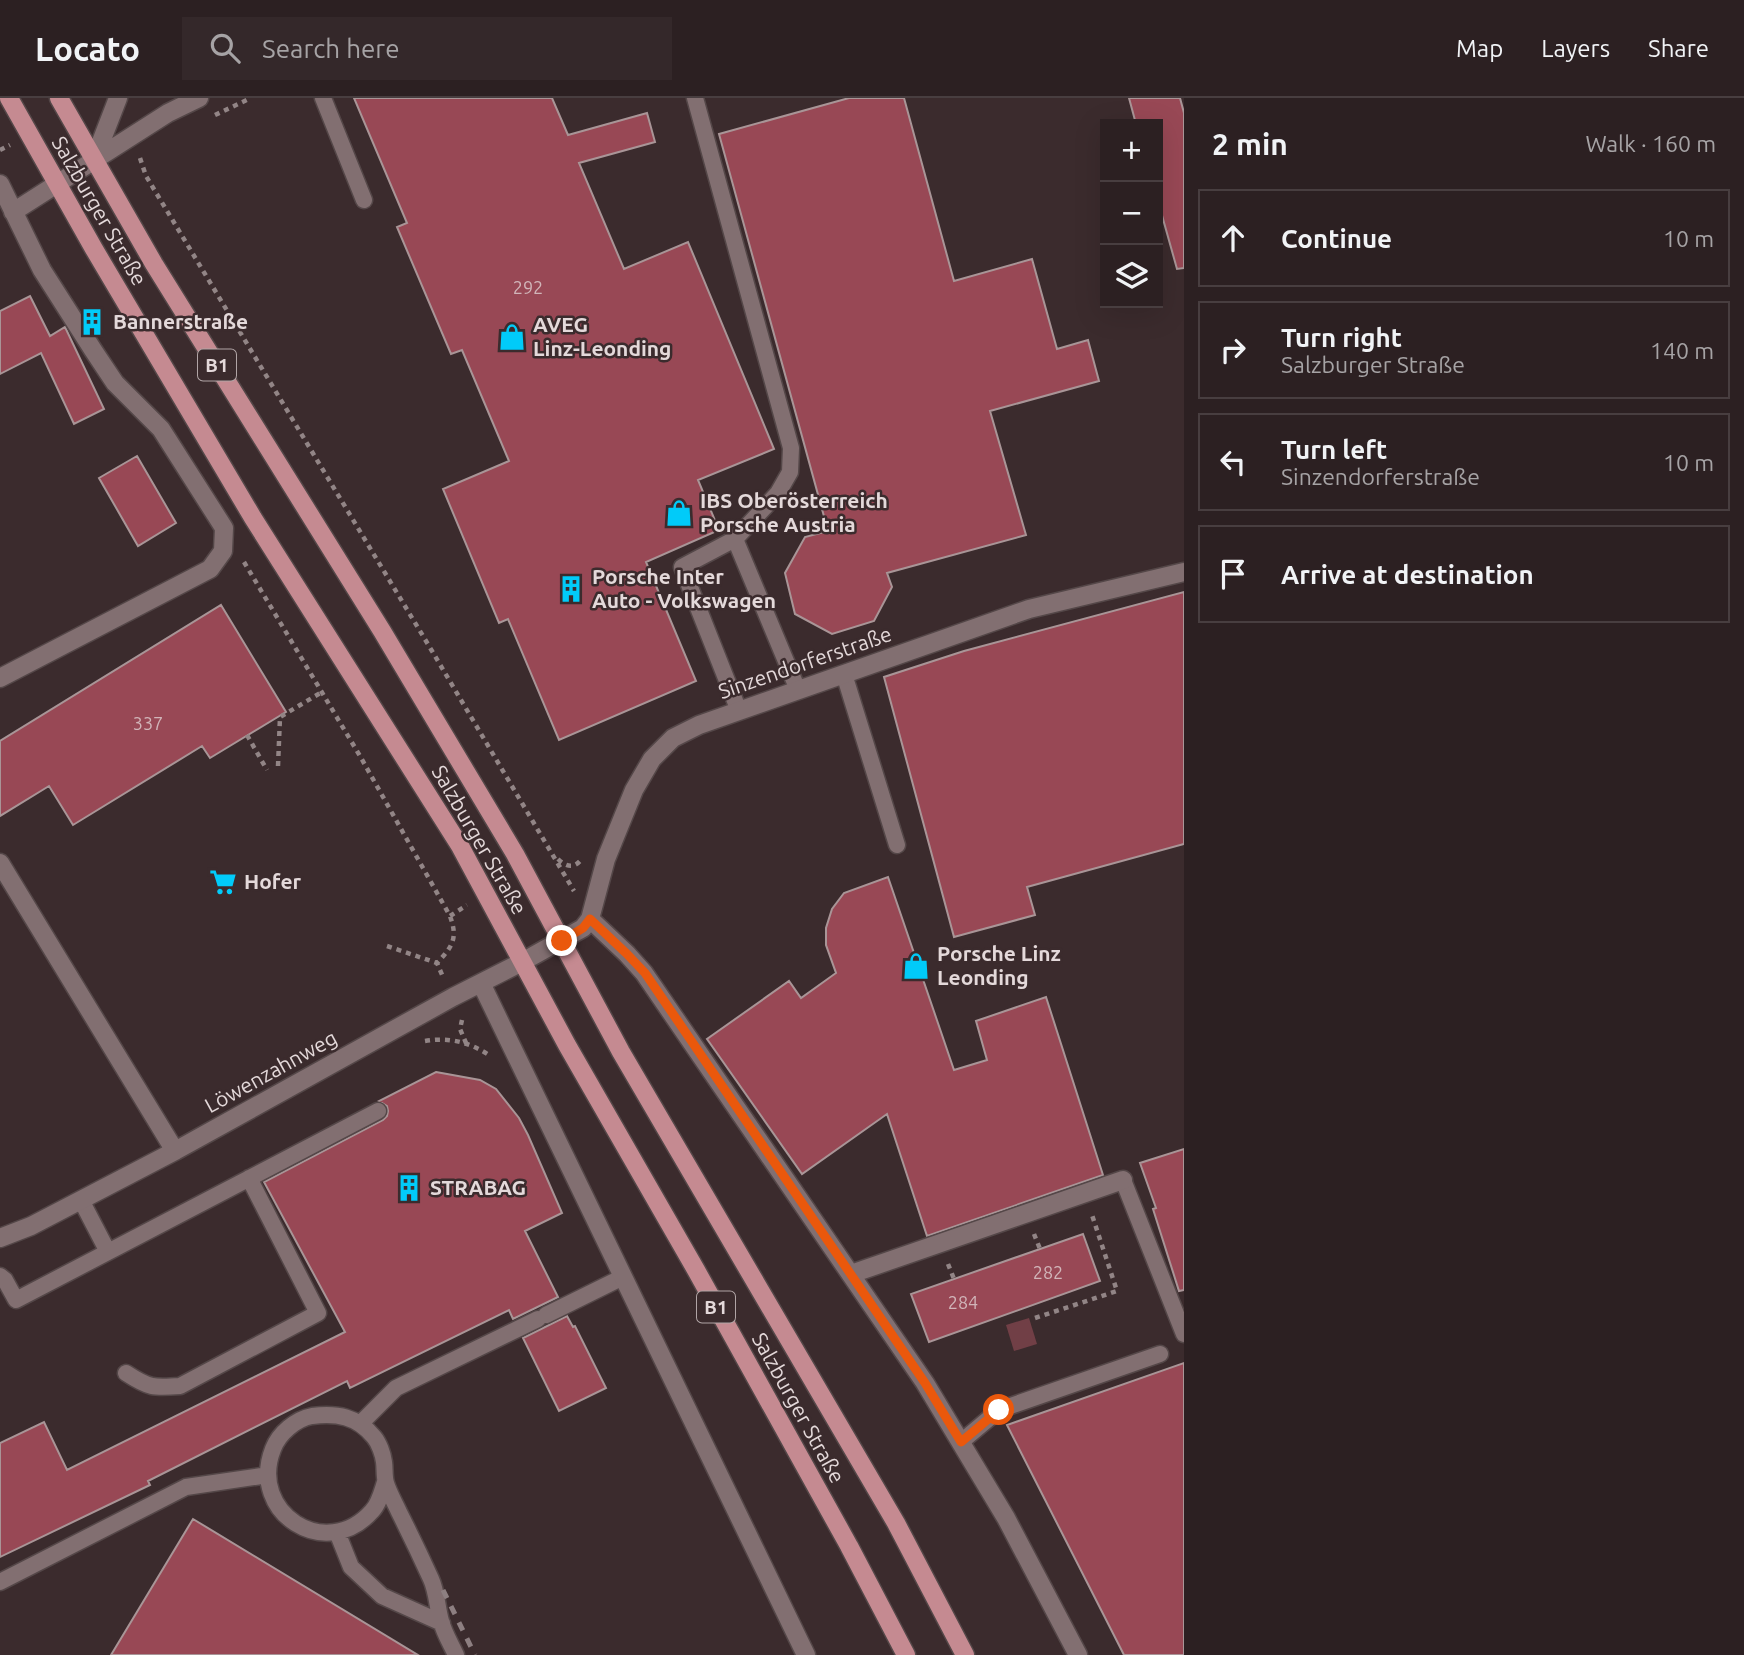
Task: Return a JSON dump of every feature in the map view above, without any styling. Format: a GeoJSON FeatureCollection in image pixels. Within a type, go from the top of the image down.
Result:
{"type":"FeatureCollection","features":[{"type":"Feature","properties":{"kind":"main road","name":"Salzburger Straße"},"geometry":{"type":"LineString","coordinates":[[9,98],[94,249],[253,518],[460,846],[567,1045],[829,1510],[906,1655]]}},
{"type":"Feature","properties":{"kind":"main road","name":"Salzburger Straße"},"geometry":{"type":"LineString","coordinates":[[59,98],[153,264],[382,631],[515,854],[621,1052],[896,1523],[965,1655]]}},
{"type":"Feature","properties":{"kind":"street","name":"Salzburger Straße"},"geometry":{"type":"LineString","coordinates":[[94,160],[118,98]]}},
{"type":"Feature","properties":{"kind":"street"},"geometry":{"type":"LineString","coordinates":[[13,212],[168,113],[200,98]]}},
{"type":"Feature","properties":{"kind":"street"},"geometry":{"type":"LineString","coordinates":[[0,184],[41,270],[115,383],[161,429],[223,528],[223,551],[210,569],[0,678]]}},
{"type":"Feature","properties":{"kind":"street","name":"Sinzendorferstraße"},"geometry":{"type":"LineString","coordinates":[[590,919],[606,859],[634,790],[652,759],[673,738],[739,710],[1029,609],[1184,572]]}},
{"type":"Feature","properties":{"kind":"street"},"geometry":{"type":"LineString","coordinates":[[0,863],[175,1151]]}},
{"type":"Feature","properties":{"kind":"street"},"geometry":{"type":"LineString","coordinates":[[562,941],[583,928],[590,919],[645,973],[925,1383],[1006,1518],[1078,1655]]}},
{"type":"Feature","properties":{"kind":"street","name":"Löwenzahnweg"},"geometry":{"type":"LineString","coordinates":[[0,1238],[31,1226],[175,1151],[453,997],[562,941]]}},
{"type":"Feature","properties":{"kind":"street"},"geometry":{"type":"LineString","coordinates":[[481,983],[806,1655]]}},
{"type":"Feature","properties":{"kind":"street"},"geometry":{"type":"LineString","coordinates":[[851,1274],[1123,1180]]}},
{"type":"Feature","properties":{"kind":"lane"},"geometry":{"type":"LineString","coordinates":[[323,98],[364,200]]}},
{"type":"Feature","properties":{"kind":"lane"},"geometry":{"type":"LineString","coordinates":[[695,98],[791,448],[790,472],[778,493],[735,539],[682,567],[739,710]]}},
{"type":"Feature","properties":{"kind":"lane"},"geometry":{"type":"LineString","coordinates":[[735,539],[798,690]]}},
{"type":"Feature","properties":{"kind":"lane"},"geometry":{"type":"LineString","coordinates":[[844,674],[897,845]]}},
{"type":"Feature","properties":{"kind":"lane"},"geometry":{"type":"LineString","coordinates":[[0,1276],[16,1300],[379,1111]]}},
{"type":"Feature","properties":{"kind":"lane"},"geometry":{"type":"LineString","coordinates":[[126,1373],[155,1388],[180,1386],[318,1313],[249,1178]]}},
{"type":"Feature","properties":{"kind":"lane"},"geometry":{"type":"LineString","coordinates":[[1123,1180],[1184,1334]]}},
{"type":"Feature","properties":{"kind":"lane"},"geometry":{"type":"LineString","coordinates":[[82,1200],[108,1252]]}},
{"type":"Feature","properties":{"kind":"lane"},"geometry":{"type":"LineString","coordinates":[[360,1424],[396,1388],[623,1277]]}},
{"type":"Feature","properties":{"kind":"lane"},"geometry":{"type":"LineString","coordinates":[[961,1442],[999,1410],[1160,1354]]}},
{"type":"Feature","properties":{"kind":"lane"},"geometry":{"type":"LineString","coordinates":[[385,1482],[374,1509],[358,1524],[337,1532],[319,1532],[302,1528],[276,1506],[269,1489],[267,1464],[274,1445],[288,1427],[305,1418],[330,1414],[347,1417],[360,1424],[375,1438],[384,1459],[385,1482],[433,1583],[442,1623],[456,1655]]}},
{"type":"Feature","properties":{"kind":"lane"},"geometry":{"type":"LineString","coordinates":[[0,1582],[186,1487],[268,1475]]}},
{"type":"Feature","properties":{"kind":"lane"},"geometry":{"type":"LineString","coordinates":[[337,1532],[351,1567],[382,1595],[442,1623]]}},
{"type":"Feature","properties":{"kind":"path"},"geometry":{"type":"LineString","coordinates":[[146,176],[426,639],[590,919]]}},
{"type":"Feature","properties":{"kind":"path"},"geometry":{"type":"LineString","coordinates":[[223,528],[322,692],[450,916],[455,936],[437,963]]}},
{"type":"Feature","properties":{"kind":"path"},"geometry":{"type":"LineString","coordinates":[[278,766],[280,718],[322,692]]}},
{"type":"Feature","properties":{"kind":"path"},"geometry":{"type":"LineString","coordinates":[[247,736],[267,770]]}},
{"type":"Feature","properties":{"kind":"path"},"geometry":{"type":"LineString","coordinates":[[387,946],[437,963],[463,1019],[460,1029],[466,1043]]}},
{"type":"Feature","properties":{"kind":"path"},"geometry":{"type":"LineString","coordinates":[[1035,1318],[1117,1292],[1090,1209]]}},
{"type":"Feature","properties":{"kind":"path"},"geometry":{"type":"LineString","coordinates":[[1032,1230],[1040,1249]]}},
{"type":"Feature","properties":{"kind":"path"},"geometry":{"type":"LineString","coordinates":[[947,1259],[954,1279]]}},
{"type":"Feature","properties":{"kind":"shaded area"},"geometry":{"type":"Polygon","coordinates":[[[1029,1318],[1037,1344],[1014,1351],[1006,1325],[1029,1318]]]}},
{"type":"Feature","properties":{"kind":"building"},"geometry":{"type":"Polygon","coordinates":[[[354,98],[552,98],[568,135],[647,113],[655,142],[579,163],[624,269],[688,242],[774,449],[698,480],[719,530],[646,562],[696,681],[559,740],[508,619],[499,623],[443,489],[509,461],[462,350],[451,354],[397,227],[407,223],[354,98]]]}},
{"type":"Feature","properties":{"kind":"building"},"geometry":{"type":"Polygon","coordinates":[[[849,98],[904,98],[954,281],[1032,259],[1057,349],[1088,340],[1099,381],[990,411],[1026,535],[887,573],[892,587],[874,621],[832,634],[795,614],[785,573],[805,537],[828,531],[719,134],[849,98]]]}},
{"type":"Feature","properties":{"kind":"building"},"geometry":{"type":"Polygon","coordinates":[[[1129,98],[1180,98],[1184,113],[1184,268],[1177,269],[1163,219],[1163,119],[1135,119],[1129,98]]]}},
{"type":"Feature","properties":{"kind":"building"},"geometry":{"type":"Polygon","coordinates":[[[30,296],[50,336],[65,327],[104,409],[74,424],[41,353],[0,374],[0,311],[30,296]]]}},
{"type":"Feature","properties":{"kind":"building"},"geometry":{"type":"Polygon","coordinates":[[[137,456],[176,523],[138,546],[99,478],[137,456]]]}},
{"type":"Feature","properties":{"kind":"building"},"geometry":{"type":"Polygon","coordinates":[[[1184,592],[1184,844],[1027,887],[1035,915],[954,937],[884,677],[964,651],[1184,592]]]}},
{"type":"Feature","properties":{"kind":"building"},"geometry":{"type":"Polygon","coordinates":[[[221,605],[286,712],[210,758],[202,746],[73,825],[49,786],[0,816],[0,741],[221,605]]]}},
{"type":"Feature","properties":{"kind":"building"},"geometry":{"type":"Polygon","coordinates":[[[888,877],[954,1070],[987,1060],[976,1021],[1046,997],[1103,1175],[927,1236],[887,1114],[802,1174],[707,1039],[789,981],[801,998],[836,973],[826,945],[826,928],[832,909],[844,893],[888,877]]]}},
{"type":"Feature","properties":{"kind":"building"},"geometry":{"type":"Polygon","coordinates":[[[436,1072],[480,1080],[496,1089],[519,1118],[562,1213],[525,1231],[558,1297],[513,1319],[509,1310],[350,1388],[347,1381],[148,1481],[150,1485],[0,1557],[0,1443],[44,1422],[67,1470],[345,1332],[264,1182],[383,1120],[387,1116],[387,1106],[379,1101],[436,1072]]]}},
{"type":"Feature","properties":{"kind":"building"},"geometry":{"type":"Polygon","coordinates":[[[1184,1149],[1184,1290],[1179,1291],[1153,1209],[1156,1208],[1140,1163],[1184,1149]]]}},
{"type":"Feature","properties":{"kind":"building"},"geometry":{"type":"Polygon","coordinates":[[[1083,1234],[1100,1281],[929,1342],[911,1294],[1083,1234]]]}},
{"type":"Feature","properties":{"kind":"building"},"geometry":{"type":"Polygon","coordinates":[[[567,1316],[573,1327],[575,1326],[606,1388],[559,1411],[523,1338],[567,1316]]]}},
{"type":"Feature","properties":{"kind":"building"},"geometry":{"type":"Polygon","coordinates":[[[1184,1363],[1184,1655],[1124,1655],[1007,1425],[1184,1363]]]}},
{"type":"Feature","properties":{"kind":"building"},"geometry":{"type":"Polygon","coordinates":[[[193,1519],[418,1655],[111,1655],[193,1519]]]}},
{"type":"Feature","properties":{"kind":"railway"},"geometry":{"type":"LineString","coordinates":[[443,1590],[475,1655]]}},
{"type":"Feature","properties":{"kind":"place","name":"Bannerstraße"},"geometry":{"type":"Point","coordinates":[92,322]}},
{"type":"Feature","properties":{"kind":"place","name":"AVEG Linz-Leonding"},"geometry":{"type":"Point","coordinates":[512,337]}},
{"type":"Feature","properties":{"kind":"place","name":"IBS Oberösterreich Porsche Austria"},"geometry":{"type":"Point","coordinates":[679,513]}},
{"type":"Feature","properties":{"kind":"place","name":"Porsche Inter Auto - Volkswagen"},"geometry":{"type":"Point","coordinates":[571,589]}},
{"type":"Feature","properties":{"kind":"place","name":"Hofer"},"geometry":{"type":"Point","coordinates":[223,882]}},
{"type":"Feature","properties":{"kind":"place","name":"Porsche Linz Leonding"},"geometry":{"type":"Point","coordinates":[916,966]}},
{"type":"Feature","properties":{"kind":"place","name":"STRABAG"},"geometry":{"type":"Point","coordinates":[409,1188]}},
{"type":"Feature","properties":{"kind":"route"},"geometry":{"type":"LineString","coordinates":[[562,941],[583,928],[590,919],[645,973],[925,1383],[961,1442],[999,1410]]}}]}
